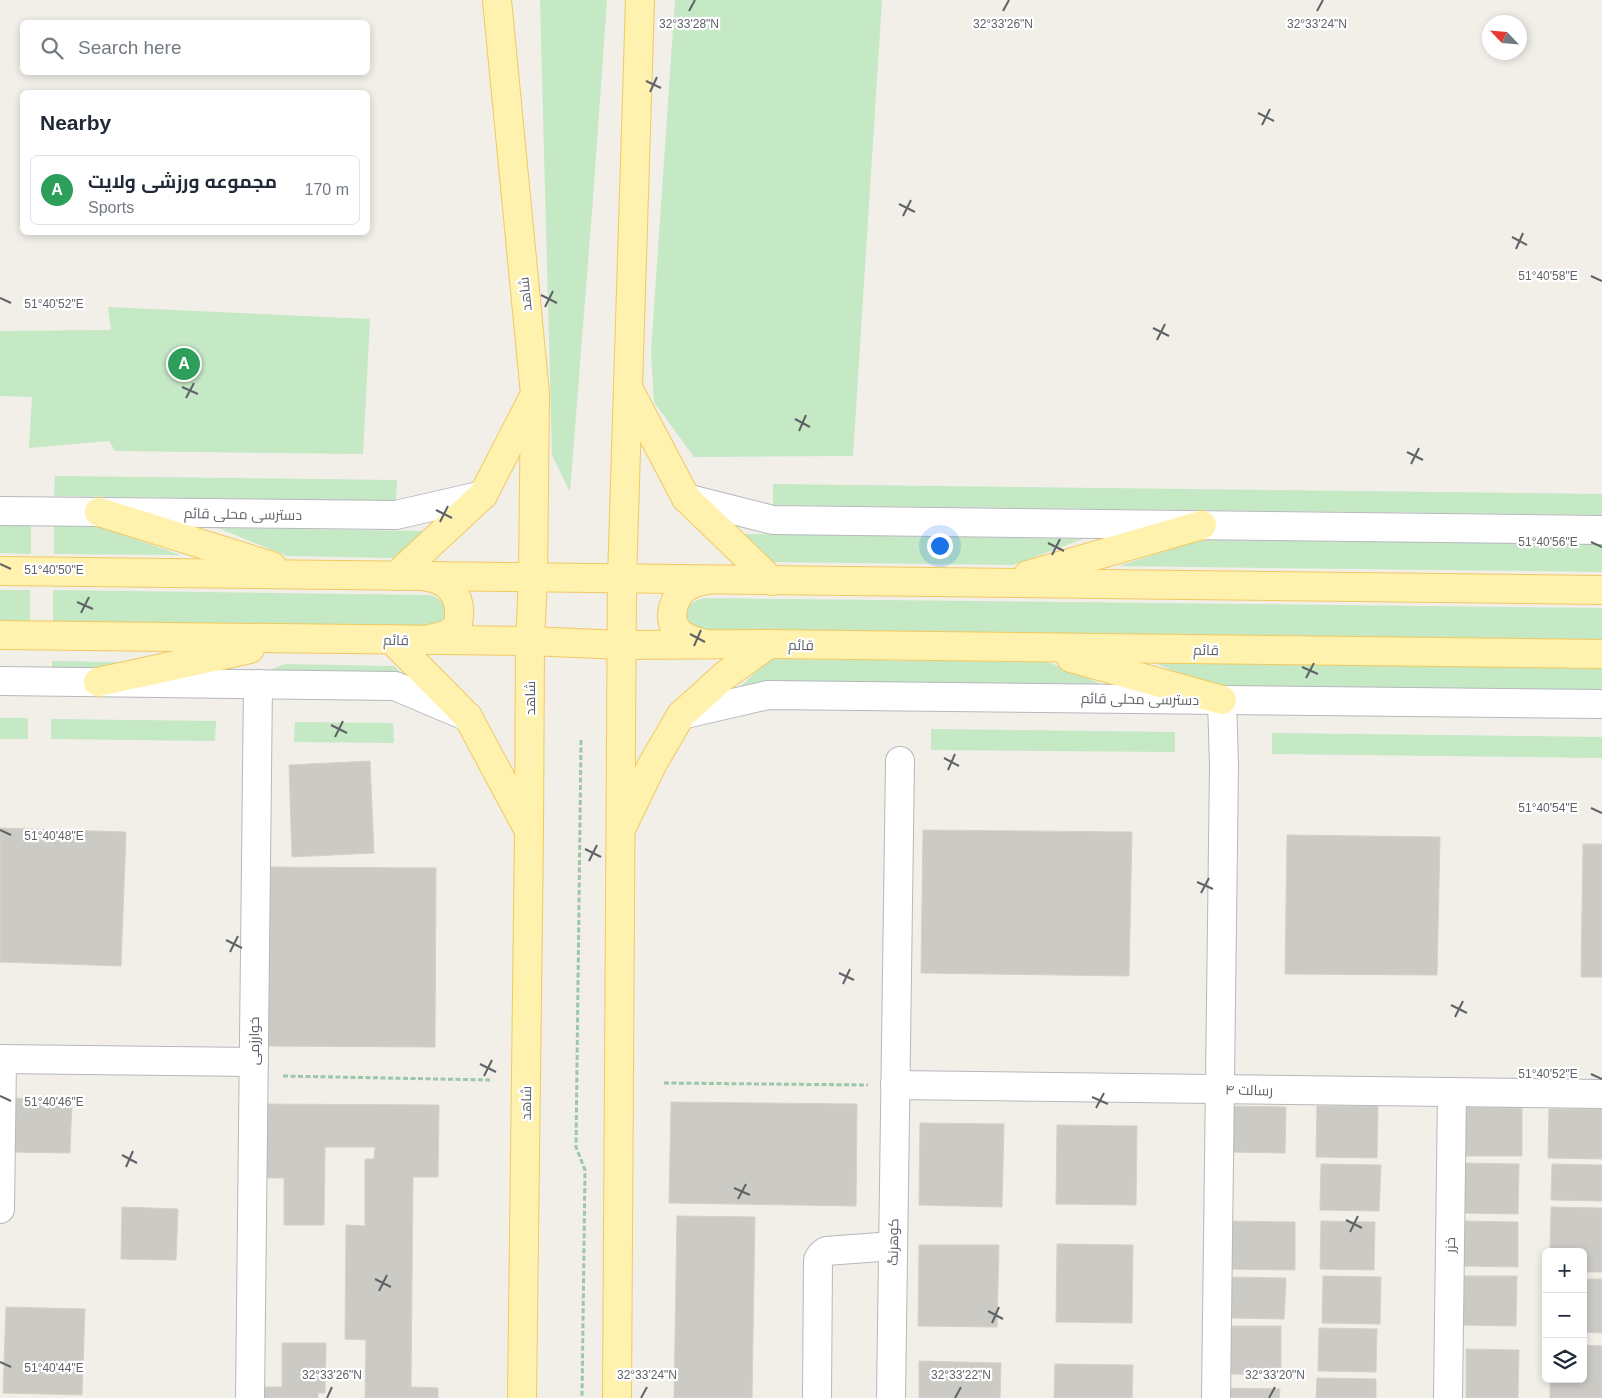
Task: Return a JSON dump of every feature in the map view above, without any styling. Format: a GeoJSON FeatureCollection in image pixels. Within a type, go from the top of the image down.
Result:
{"type":"FeatureCollection","features":[{"type":"Feature","properties":{"kind":"main road","name":"شاهد"},"geometry":{"type":"LineString","coordinates":[[497,0],[535,394],[533,578],[530,641],[530,832],[522,1398]]}},
{"type":"Feature","properties":{"kind":"main road"},"geometry":{"type":"LineString","coordinates":[[617,1398],[622,579],[640,0]]}},
{"type":"Feature","properties":{"kind":"main road"},"geometry":{"type":"LineString","coordinates":[[640,27],[647,0]]}},
{"type":"Feature","properties":{"kind":"main road"},"geometry":{"type":"LineString","coordinates":[[628,388],[686,498],[772,580]]}},
{"type":"Feature","properties":{"kind":"main road"},"geometry":{"type":"LineString","coordinates":[[396,576],[483,495],[535,394]]}},
{"type":"Feature","properties":{"kind":"main road"},"geometry":{"type":"LineString","coordinates":[[99,512],[300,575]]}},
{"type":"Feature","properties":{"kind":"main road"},"geometry":{"type":"LineString","coordinates":[[1000,583],[1202,525]]}},
{"type":"Feature","properties":{"kind":"main road"},"geometry":{"type":"LineString","coordinates":[[0,572],[1602,590]]}},
{"type":"Feature","properties":{"kind":"main road"},"geometry":{"type":"LineString","coordinates":[[422,640],[446,635],[456,629],[460,619],[456,594],[448,585],[437,578],[425,576]]}},
{"type":"Feature","properties":{"kind":"main road"},"geometry":{"type":"LineString","coordinates":[[706,644],[691,640],[681,634],[672,620],[673,609],[678,597],[685,588],[696,582],[709,580]]}},
{"type":"Feature","properties":{"kind":"main road","name":"قائم"},"geometry":{"type":"LineString","coordinates":[[0,635],[530,641],[621,645],[769,644],[1602,654]]}},
{"type":"Feature","properties":{"kind":"main road"},"geometry":{"type":"LineString","coordinates":[[98,682],[296,639]]}},
{"type":"Feature","properties":{"kind":"main road"},"geometry":{"type":"LineString","coordinates":[[391,639],[468,717],[530,832]]}},
{"type":"Feature","properties":{"kind":"main road"},"geometry":{"type":"LineString","coordinates":[[620,833],[653,763],[681,714],[724,676],[769,644]]}},
{"type":"Feature","properties":{"kind":"main road"},"geometry":{"type":"LineString","coordinates":[[1036,648],[1222,700]]}},
{"type":"Feature","properties":{"kind":"street","name":"دسترسی محلی قائم"},"geometry":{"type":"LineString","coordinates":[[0,511],[396,516],[483,495]]}},
{"type":"Feature","properties":{"kind":"street"},"geometry":{"type":"LineString","coordinates":[[686,498],[773,520],[1602,530]]}},
{"type":"Feature","properties":{"kind":"street"},"geometry":{"type":"LineString","coordinates":[[0,682],[395,686],[468,717]]}},
{"type":"Feature","properties":{"kind":"street","name":"خوارزمی"},"geometry":{"type":"LineString","coordinates":[[250,1398],[258,684]]}},
{"type":"Feature","properties":{"kind":"street","name":"دسترسی محلی قائم"},"geometry":{"type":"LineString","coordinates":[[681,714],[768,695],[1602,704]]}},
{"type":"Feature","properties":{"kind":"street"},"geometry":{"type":"LineString","coordinates":[[1216,1398],[1224,764],[1222,700]]}},
{"type":"Feature","properties":{"kind":"street","name":"کوهرنگ"},"geometry":{"type":"LineString","coordinates":[[891,1398],[900,761]]}},
{"type":"Feature","properties":{"kind":"street"},"geometry":{"type":"LineString","coordinates":[[0,1209],[1,1059],[254,1062]]}},
{"type":"Feature","properties":{"kind":"street","name":"رسالت ۴"},"geometry":{"type":"LineString","coordinates":[[895,1085],[1602,1094]]}},
{"type":"Feature","properties":{"kind":"street","name":"خزر"},"geometry":{"type":"LineString","coordinates":[[1448,1398],[1452,1092]]}},
{"type":"Feature","properties":{"kind":"street"},"geometry":{"type":"LineString","coordinates":[[817,1398],[818,1260],[826,1250],[894,1246]]}},
{"type":"Feature","properties":{"kind":"path"},"geometry":{"type":"LineString","coordinates":[[581,740],[576,1146],[585,1170],[582,1398]]}},
{"type":"Feature","properties":{"kind":"path"},"geometry":{"type":"LineString","coordinates":[[254,1062],[273,1076],[490,1080]]}},
{"type":"Feature","properties":{"kind":"path"},"geometry":{"type":"LineString","coordinates":[[664,1082],[895,1085]]}},
{"type":"Feature","properties":{"kind":"green space"},"geometry":{"type":"Polygon","coordinates":[[[540,0],[607,0],[570,492],[552,455],[540,0]]]}},
{"type":"Feature","properties":{"kind":"green space"},"geometry":{"type":"Polygon","coordinates":[[[675,0],[882,0],[853,456],[694,457],[654,402],[651,352],[675,0]]]}},
{"type":"Feature","properties":{"kind":"green space"},"geometry":{"type":"Polygon","coordinates":[[[108,307],[370,319],[363,454],[115,451],[109,441],[29,448],[32,397],[0,396],[0,331],[111,330],[108,307]]]}},
{"type":"Feature","properties":{"kind":"green space"},"geometry":{"type":"Polygon","coordinates":[[[55,476],[397,480],[396,501],[54,496],[55,476]]]}},
{"type":"Feature","properties":{"kind":"green space"},"geometry":{"type":"Polygon","coordinates":[[[773,484],[1602,494],[1602,515],[773,505],[773,484]]]}},
{"type":"Feature","properties":{"kind":"green space"},"geometry":{"type":"Polygon","coordinates":[[[0,526],[31,526],[31,554],[0,553],[0,526]]]}},
{"type":"Feature","properties":{"kind":"green space"},"geometry":{"type":"Polygon","coordinates":[[[54,526],[101,527],[181,555],[54,554],[54,526]]]}},
{"type":"Feature","properties":{"kind":"green space"},"geometry":{"type":"Polygon","coordinates":[[[218,528],[424,531],[395,558],[287,556],[218,528]]]}},
{"type":"Feature","properties":{"kind":"green space"},"geometry":{"type":"Polygon","coordinates":[[[744,534],[1083,539],[1013,565],[773,562],[744,534]]]}},
{"type":"Feature","properties":{"kind":"green space"},"geometry":{"type":"Polygon","coordinates":[[[1200,540],[1602,544],[1602,572],[1119,566],[1200,540]]]}},
{"type":"Feature","properties":{"kind":"green space"},"geometry":{"type":"Polygon","coordinates":[[[0,590],[30,590],[30,625],[0,624],[0,590]]]}},
{"type":"Feature","properties":{"kind":"green space"},"geometry":{"type":"Polygon","coordinates":[[[53,590],[429,595],[444,604],[446,612],[437,627],[53,625],[53,590]]]}},
{"type":"Feature","properties":{"kind":"green space"},"geometry":{"type":"Polygon","coordinates":[[[704,598],[1602,608],[1602,643],[703,633],[688,623],[687,610],[695,601],[704,598]]]}},
{"type":"Feature","properties":{"kind":"green space"},"geometry":{"type":"Polygon","coordinates":[[[770,659],[1048,662],[1118,691],[741,686],[770,659]]]}},
{"type":"Feature","properties":{"kind":"green space"},"geometry":{"type":"Polygon","coordinates":[[[52,661],[179,663],[52,689],[52,661]]]}},
{"type":"Feature","properties":{"kind":"green space"},"geometry":{"type":"Polygon","coordinates":[[[1155,663],[1602,668],[1602,696],[1222,692],[1155,663]]]}},
{"type":"Feature","properties":{"kind":"green space"},"geometry":{"type":"Polygon","coordinates":[[[285,664],[394,666],[422,693],[216,691],[285,664]]]}},
{"type":"Feature","properties":{"kind":"green space"},"geometry":{"type":"Polygon","coordinates":[[[0,718],[28,718],[28,739],[0,739],[0,718]]]}},
{"type":"Feature","properties":{"kind":"green space"},"geometry":{"type":"Polygon","coordinates":[[[51,719],[216,721],[215,741],[51,739],[51,719]]]}},
{"type":"Feature","properties":{"kind":"green space"},"geometry":{"type":"Polygon","coordinates":[[[295,722],[393,723],[394,743],[294,742],[295,722]]]}},
{"type":"Feature","properties":{"kind":"green space"},"geometry":{"type":"Polygon","coordinates":[[[931,729],[1175,732],[1175,752],[931,750],[931,729]]]}},
{"type":"Feature","properties":{"kind":"green space"},"geometry":{"type":"Polygon","coordinates":[[[1272,733],[1602,737],[1602,758],[1272,754],[1272,733]]]}},
{"type":"Feature","properties":{"kind":"building"},"geometry":{"type":"Polygon","coordinates":[[[370,761],[374,853],[292,857],[289,765],[370,761]]]}},
{"type":"Feature","properties":{"kind":"building"},"geometry":{"type":"Polygon","coordinates":[[[0,828],[126,832],[121,966],[0,962],[0,828]]]}},
{"type":"Feature","properties":{"kind":"building"},"geometry":{"type":"Polygon","coordinates":[[[923,830],[1132,832],[1129,976],[921,973],[923,830]]]}},
{"type":"Feature","properties":{"kind":"building"},"geometry":{"type":"Polygon","coordinates":[[[1287,835],[1440,837],[1437,975],[1285,974],[1287,835]]]}},
{"type":"Feature","properties":{"kind":"building"},"geometry":{"type":"Polygon","coordinates":[[[1583,844],[1602,844],[1602,977],[1581,977],[1583,844]]]}},
{"type":"Feature","properties":{"kind":"building"},"geometry":{"type":"Polygon","coordinates":[[[262,867],[436,868],[435,1047],[261,1046],[262,867]]]}},
{"type":"Feature","properties":{"kind":"building"},"geometry":{"type":"Polygon","coordinates":[[[6,1098],[72,1100],[70,1153],[5,1152],[6,1098]]]}},
{"type":"Feature","properties":{"kind":"building"},"geometry":{"type":"Polygon","coordinates":[[[671,1102],[857,1104],[856,1206],[669,1203],[671,1102]]]}},
{"type":"Feature","properties":{"kind":"building"},"geometry":{"type":"Polygon","coordinates":[[[262,1104],[439,1105],[438,1177],[413,1177],[411,1387],[438,1388],[438,1398],[365,1398],[366,1340],[345,1339],[346,1225],[365,1226],[365,1159],[374,1159],[375,1147],[325,1147],[324,1225],[284,1225],[284,1178],[262,1178],[262,1104]]]}},
{"type":"Feature","properties":{"kind":"building"},"geometry":{"type":"Polygon","coordinates":[[[1229,1106],[1286,1107],[1285,1153],[1228,1152],[1229,1106]]]}},
{"type":"Feature","properties":{"kind":"building"},"geometry":{"type":"Polygon","coordinates":[[[1317,1106],[1378,1106],[1377,1158],[1316,1157],[1317,1106]]]}},
{"type":"Feature","properties":{"kind":"building"},"geometry":{"type":"Polygon","coordinates":[[[1462,1107],[1522,1108],[1522,1156],[1461,1156],[1462,1107]]]}},
{"type":"Feature","properties":{"kind":"building"},"geometry":{"type":"Polygon","coordinates":[[[1549,1109],[1602,1109],[1602,1159],[1548,1158],[1549,1109]]]}},
{"type":"Feature","properties":{"kind":"building"},"geometry":{"type":"Polygon","coordinates":[[[920,1123],[1004,1124],[1002,1207],[919,1205],[920,1123]]]}},
{"type":"Feature","properties":{"kind":"building"},"geometry":{"type":"Polygon","coordinates":[[[1057,1125],[1137,1126],[1136,1205],[1056,1204],[1057,1125]]]}},
{"type":"Feature","properties":{"kind":"building"},"geometry":{"type":"Polygon","coordinates":[[[1463,1163],[1519,1164],[1518,1214],[1462,1213],[1463,1163]]]}},
{"type":"Feature","properties":{"kind":"building"},"geometry":{"type":"Polygon","coordinates":[[[1321,1164],[1381,1165],[1379,1211],[1320,1210],[1321,1164]]]}},
{"type":"Feature","properties":{"kind":"building"},"geometry":{"type":"Polygon","coordinates":[[[1552,1164],[1602,1165],[1602,1201],[1551,1200],[1552,1164]]]}},
{"type":"Feature","properties":{"kind":"building"},"geometry":{"type":"Polygon","coordinates":[[[122,1207],[178,1209],[176,1260],[121,1259],[122,1207]]]}},
{"type":"Feature","properties":{"kind":"building"},"geometry":{"type":"Polygon","coordinates":[[[1551,1207],[1602,1208],[1602,1272],[1587,1272],[1587,1248],[1550,1248],[1551,1207]]]}},
{"type":"Feature","properties":{"kind":"building"},"geometry":{"type":"Polygon","coordinates":[[[677,1216],[755,1217],[752,1398],[674,1398],[677,1216]]]}},
{"type":"Feature","properties":{"kind":"building"},"geometry":{"type":"Polygon","coordinates":[[[1225,1221],[1295,1222],[1295,1270],[1224,1269],[1225,1221]]]}},
{"type":"Feature","properties":{"kind":"building"},"geometry":{"type":"Polygon","coordinates":[[[1321,1221],[1375,1222],[1374,1270],[1320,1269],[1321,1221]]]}},
{"type":"Feature","properties":{"kind":"building"},"geometry":{"type":"Polygon","coordinates":[[[1462,1221],[1518,1222],[1518,1267],[1462,1266],[1462,1221]]]}},
{"type":"Feature","properties":{"kind":"building"},"geometry":{"type":"Polygon","coordinates":[[[1057,1244],[1133,1245],[1132,1323],[1056,1322],[1057,1244]]]}},
{"type":"Feature","properties":{"kind":"building"},"geometry":{"type":"Polygon","coordinates":[[[919,1245],[999,1245],[997,1327],[918,1326],[919,1245]]]}},
{"type":"Feature","properties":{"kind":"building"},"geometry":{"type":"Polygon","coordinates":[[[1323,1276],[1381,1277],[1380,1324],[1322,1323],[1323,1276]]]}},
{"type":"Feature","properties":{"kind":"building"},"geometry":{"type":"Polygon","coordinates":[[[1459,1276],[1517,1276],[1516,1326],[1458,1325],[1459,1276]]]}},
{"type":"Feature","properties":{"kind":"building"},"geometry":{"type":"Polygon","coordinates":[[[1231,1277],[1286,1278],[1284,1319],[1230,1318],[1231,1277]]]}},
{"type":"Feature","properties":{"kind":"building"},"geometry":{"type":"Polygon","coordinates":[[[1587,1279],[1602,1279],[1602,1333],[1587,1332],[1587,1279]]]}},
{"type":"Feature","properties":{"kind":"building"},"geometry":{"type":"Polygon","coordinates":[[[6,1307],[85,1309],[82,1395],[3,1393],[6,1307]]]}},
{"type":"Feature","properties":{"kind":"building"},"geometry":{"type":"Polygon","coordinates":[[[1230,1326],[1281,1326],[1281,1375],[1229,1374],[1230,1326]]]}},
{"type":"Feature","properties":{"kind":"building"},"geometry":{"type":"Polygon","coordinates":[[[1319,1328],[1377,1329],[1376,1372],[1318,1371],[1319,1328]]]}},
{"type":"Feature","properties":{"kind":"building"},"geometry":{"type":"Polygon","coordinates":[[[282,1343],[326,1343],[325,1393],[318,1393],[318,1398],[261,1398],[261,1387],[282,1387],[282,1343]]]}},
{"type":"Feature","properties":{"kind":"building"},"geometry":{"type":"Polygon","coordinates":[[[1587,1345],[1602,1346],[1602,1398],[1550,1398],[1550,1383],[1587,1383],[1587,1345]]]}},
{"type":"Feature","properties":{"kind":"building"},"geometry":{"type":"Polygon","coordinates":[[[1466,1349],[1519,1350],[1518,1398],[1466,1398],[1466,1349]]]}},
{"type":"Feature","properties":{"kind":"building"},"geometry":{"type":"Polygon","coordinates":[[[919,1361],[1001,1363],[1000,1398],[919,1398],[919,1361]]]}},
{"type":"Feature","properties":{"kind":"building"},"geometry":{"type":"Polygon","coordinates":[[[1055,1364],[1133,1365],[1132,1398],[1054,1398],[1055,1364]]]}},
{"type":"Feature","properties":{"kind":"building"},"geometry":{"type":"Polygon","coordinates":[[[1317,1378],[1376,1379],[1376,1398],[1316,1398],[1317,1378]]]}},
{"type":"Feature","properties":{"kind":"building"},"geometry":{"type":"Polygon","coordinates":[[[1223,1388],[1280,1389],[1279,1398],[1223,1398],[1223,1388]]]}},
{"type":"Feature","properties":{"kind":"place","name":"مجموعه ورزشی ولایت"},"geometry":{"type":"Point","coordinates":[184,364]}}]}
